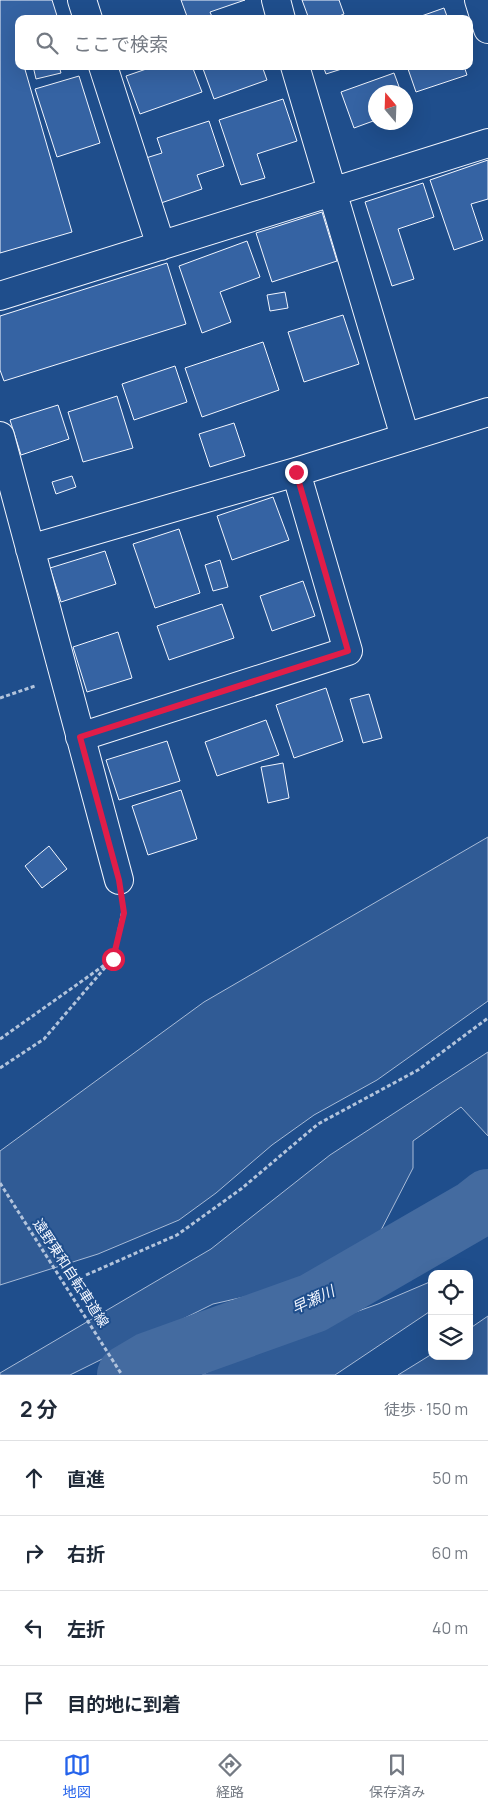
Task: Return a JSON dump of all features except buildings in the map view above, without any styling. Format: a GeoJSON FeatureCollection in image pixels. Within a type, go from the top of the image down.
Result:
{"type":"FeatureCollection","features":[{"type":"Feature","properties":{"kind":"street"},"geometry":{"type":"LineString","coordinates":[[82,0],[87,15]]}},
{"type":"Feature","properties":{"kind":"street"},"geometry":{"type":"LineString","coordinates":[[276,0],[280,15]]}},
{"type":"Feature","properties":{"kind":"street"},"geometry":{"type":"LineString","coordinates":[[479,0],[488,29]]}},
{"type":"Feature","properties":{"kind":"street"},"geometry":{"type":"LineString","coordinates":[[104,70],[161,246]]}},
{"type":"Feature","properties":{"kind":"street"},"geometry":{"type":"LineString","coordinates":[[296,70],[405,437]]}},
{"type":"Feature","properties":{"kind":"street"},"geometry":{"type":"LineString","coordinates":[[0,296],[488,143]]}},
{"type":"Feature","properties":{"kind":"street"},"geometry":{"type":"LineString","coordinates":[[30,549],[296,472],[488,412]]}},
{"type":"Feature","properties":{"kind":"street"},"geometry":{"type":"LineString","coordinates":[[0,436],[119,880]]}},
{"type":"Feature","properties":{"kind":"street"},"geometry":{"type":"LineString","coordinates":[[80,737],[348,651],[296,472]]}},
{"type":"Feature","properties":{"kind":"path"},"geometry":{"type":"LineString","coordinates":[[0,698],[64,676]]}},
{"type":"Feature","properties":{"kind":"path"},"geometry":{"type":"LineString","coordinates":[[0,1068],[44,1039],[113,959],[124,913],[119,880]]}},
{"type":"Feature","properties":{"kind":"path"},"geometry":{"type":"LineString","coordinates":[[0,1039],[113,959]]}},
{"type":"Feature","properties":{"kind":"path"},"geometry":{"type":"LineString","coordinates":[[86,1275],[177,1235],[241,1189],[318,1124],[418,1070],[488,1018]]}},
{"type":"Feature","properties":{"kind":"path","name":"遠野東和自転車道線"},"geometry":{"type":"LineString","coordinates":[[0,1183],[122,1375]]}},
{"type":"Feature","properties":{"kind":"shaded area"},"geometry":{"type":"Polygon","coordinates":[[[488,837],[488,1001],[377,1080],[314,1115],[272,1145],[216,1193],[179,1220],[98,1254],[0,1285],[0,1151],[204,1002],[488,837]]]}},
{"type":"Feature","properties":{"kind":"shaded area"},"geometry":{"type":"Polygon","coordinates":[[[488,1052],[488,1136],[461,1107],[413,1141],[413,1168],[377,1238],[284,1288],[213,1304],[70,1375],[0,1375],[0,1373],[211,1249],[330,1155],[488,1052]]]}},
{"type":"Feature","properties":{"kind":"shaded area"},"geometry":{"type":"Polygon","coordinates":[[[428,1283],[428,1313],[335,1375],[201,1375],[274,1341],[378,1304],[428,1283]]]}},
{"type":"Feature","properties":{"kind":"shaded area"},"geometry":{"type":"Polygon","coordinates":[[[488,1316],[488,1375],[398,1375],[428,1356],[428,1360],[473,1360],[473,1326],[488,1316]]]}},
{"type":"Feature","properties":{"kind":"waterway","name":"早瀬川"},"geometry":{"type":"LineString","coordinates":[[127,1375],[149,1362],[313,1303],[474,1210],[488,1199]]}},
{"type":"Feature","properties":{"kind":"route"},"geometry":{"type":"LineString","coordinates":[[113,959],[124,913],[119,880],[80,737],[348,651],[296,472]]}}]}
